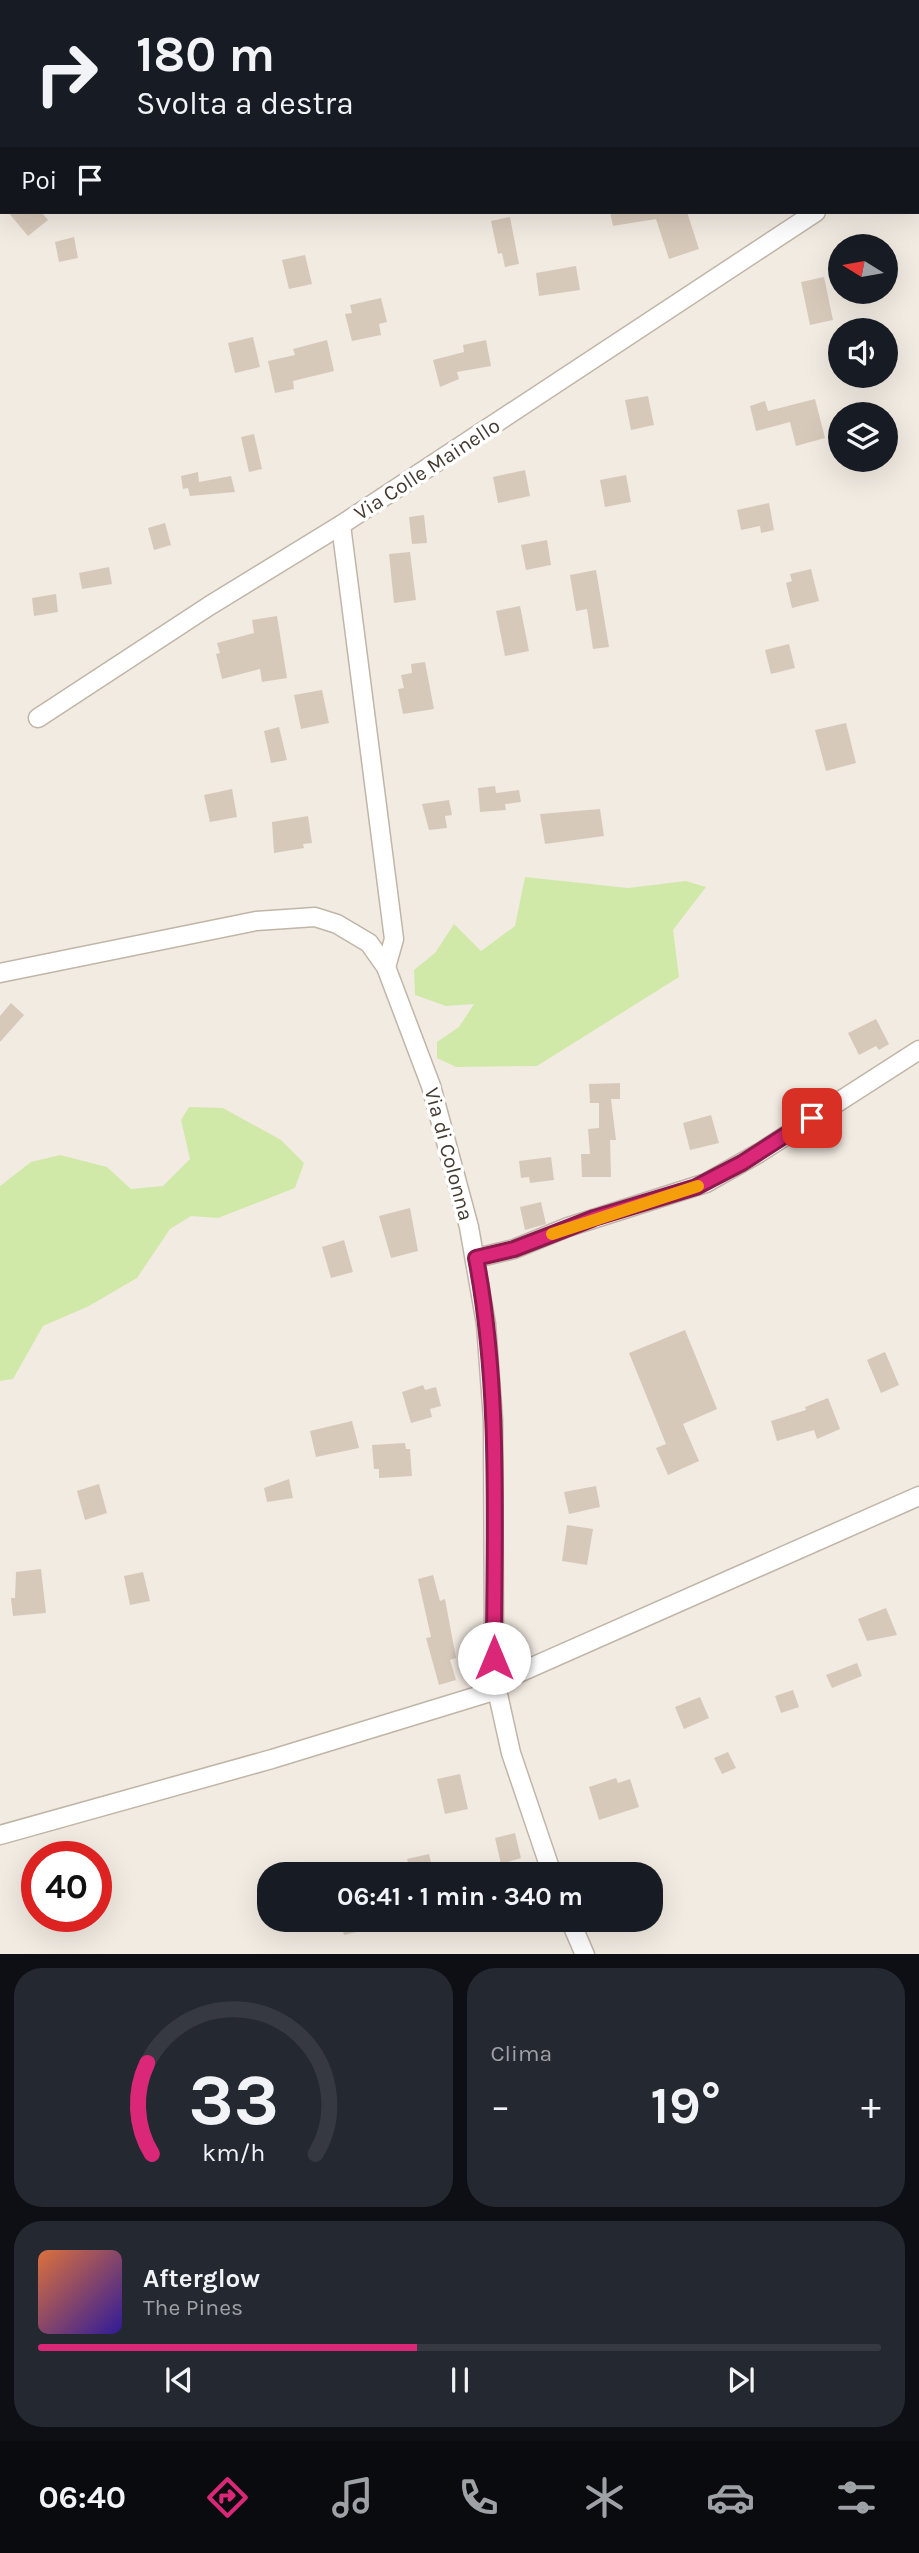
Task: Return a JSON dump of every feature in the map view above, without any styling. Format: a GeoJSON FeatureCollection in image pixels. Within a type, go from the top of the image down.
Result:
{"type":"FeatureCollection","features":[{"type":"Feature","properties":{"kind":"street","name":"Via Colle Mainello"},"geometry":{"type":"LineString","coordinates":[[386,967],[394,939],[341,524],[813,214]]}},
{"type":"Feature","properties":{"kind":"street"},"geometry":{"type":"LineString","coordinates":[[38,718],[216,601],[341,524]]}},
{"type":"Feature","properties":{"kind":"street","name":"Via di Colonna"},"geometry":{"type":"LineString","coordinates":[[0,972],[256,921],[298,916],[326,919],[347,929],[373,947],[386,967],[431,1086],[476,1258],[486,1324],[493,1404],[497,1687],[511,1753],[548,1862]]}},
{"type":"Feature","properties":{"kind":"street"},"geometry":{"type":"LineString","coordinates":[[476,1258],[514,1249],[568,1227],[706,1183],[759,1153],[919,1050]]}},
{"type":"Feature","properties":{"kind":"street"},"geometry":{"type":"LineString","coordinates":[[0,1835],[272,1759],[497,1687],[919,1496]]}},
{"type":"Feature","properties":{"kind":"street"},"geometry":{"type":"LineString","coordinates":[[575,1932],[585,1954]]}},
{"type":"Feature","properties":{"kind":"green space"},"geometry":{"type":"Polygon","coordinates":[[[525,877],[628,888],[686,881],[706,887],[673,930],[679,977],[537,1066],[456,1067],[437,1058],[437,1042],[459,1027],[474,1004],[446,1006],[415,995],[414,970],[435,953],[454,924],[481,951],[515,926],[525,877]]]}},
{"type":"Feature","properties":{"kind":"green space"},"geometry":{"type":"Polygon","coordinates":[[[189,1107],[223,1108],[281,1140],[304,1163],[295,1188],[218,1218],[191,1216],[170,1229],[137,1278],[89,1306],[43,1326],[13,1379],[0,1381],[0,1186],[31,1162],[60,1155],[107,1167],[131,1189],[163,1186],[190,1159],[181,1120],[189,1107]]]}},
{"type":"Feature","properties":{"kind":"building"},"geometry":{"type":"Polygon","coordinates":[[[10,214],[43,214],[48,220],[28,236],[10,214]]]}},
{"type":"Feature","properties":{"kind":"building"},"geometry":{"type":"Polygon","coordinates":[[[610,214],[688,214],[699,249],[669,259],[656,219],[613,226],[610,214]]]}},
{"type":"Feature","properties":{"kind":"building"},"geometry":{"type":"Polygon","coordinates":[[[510,217],[519,264],[505,267],[502,253],[498,254],[491,221],[510,217]]]}},
{"type":"Feature","properties":{"kind":"building"},"geometry":{"type":"Polygon","coordinates":[[[74,237],[78,258],[59,262],[55,242],[74,237]]]}},
{"type":"Feature","properties":{"kind":"building"},"geometry":{"type":"Polygon","coordinates":[[[305,255],[312,284],[289,289],[282,260],[305,255]]]}},
{"type":"Feature","properties":{"kind":"building"},"geometry":{"type":"Polygon","coordinates":[[[576,266],[580,290],[539,296],[536,273],[576,266]]]}},
{"type":"Feature","properties":{"kind":"building"},"geometry":{"type":"Polygon","coordinates":[[[824,277],[833,318],[810,325],[801,282],[824,277]]]}},
{"type":"Feature","properties":{"kind":"building"},"geometry":{"type":"Polygon","coordinates":[[[381,298],[387,322],[379,324],[381,335],[352,341],[345,314],[352,313],[350,305],[381,298]]]}},
{"type":"Feature","properties":{"kind":"building"},"geometry":{"type":"Polygon","coordinates":[[[253,337],[260,367],[235,373],[228,343],[253,337]]]}},
{"type":"Feature","properties":{"kind":"building"},"geometry":{"type":"Polygon","coordinates":[[[327,340],[334,371],[293,381],[294,389],[275,393],[268,361],[295,355],[293,349],[327,340]]]}},
{"type":"Feature","properties":{"kind":"building"},"geometry":{"type":"Polygon","coordinates":[[[486,340],[491,366],[457,372],[459,379],[440,387],[433,360],[464,352],[463,345],[486,340]]]}},
{"type":"Feature","properties":{"kind":"building"},"geometry":{"type":"Polygon","coordinates":[[[648,396],[654,425],[631,430],[625,400],[648,396]]]}},
{"type":"Feature","properties":{"kind":"building"},"geometry":{"type":"Polygon","coordinates":[[[815,399],[825,438],[796,446],[790,422],[756,431],[750,406],[765,401],[768,411],[815,399]]]}},
{"type":"Feature","properties":{"kind":"building"},"geometry":{"type":"Polygon","coordinates":[[[254,434],[262,469],[249,472],[241,437],[254,434]]]}},
{"type":"Feature","properties":{"kind":"building"},"geometry":{"type":"Polygon","coordinates":[[[525,470],[530,496],[498,503],[493,477],[525,470]]]}},
{"type":"Feature","properties":{"kind":"building"},"geometry":{"type":"Polygon","coordinates":[[[198,472],[199,482],[231,476],[235,492],[190,496],[188,488],[183,489],[181,476],[198,472]]]}},
{"type":"Feature","properties":{"kind":"building"},"geometry":{"type":"Polygon","coordinates":[[[626,475],[631,502],[605,507],[600,480],[626,475]]]}},
{"type":"Feature","properties":{"kind":"building"},"geometry":{"type":"Polygon","coordinates":[[[769,503],[774,530],[761,533],[760,526],[741,530],[737,510],[769,503]]]}},
{"type":"Feature","properties":{"kind":"building"},"geometry":{"type":"Polygon","coordinates":[[[424,515],[427,543],[412,544],[409,517],[424,515]]]}},
{"type":"Feature","properties":{"kind":"building"},"geometry":{"type":"Polygon","coordinates":[[[165,523],[171,545],[154,550],[148,528],[165,523]]]}},
{"type":"Feature","properties":{"kind":"building"},"geometry":{"type":"Polygon","coordinates":[[[547,540],[551,565],[526,570],[521,545],[547,540]]]}},
{"type":"Feature","properties":{"kind":"building"},"geometry":{"type":"Polygon","coordinates":[[[410,552],[416,600],[394,603],[389,554],[410,552]]]}},
{"type":"Feature","properties":{"kind":"building"},"geometry":{"type":"Polygon","coordinates":[[[109,567],[112,584],[82,589],[79,573],[109,567]]]}},
{"type":"Feature","properties":{"kind":"building"},"geometry":{"type":"Polygon","coordinates":[[[811,569],[819,601],[792,608],[786,583],[792,581],[790,574],[811,569]]]}},
{"type":"Feature","properties":{"kind":"building"},"geometry":{"type":"Polygon","coordinates":[[[596,570],[609,647],[593,649],[587,609],[576,611],[570,575],[596,570]]]}},
{"type":"Feature","properties":{"kind":"building"},"geometry":{"type":"Polygon","coordinates":[[[56,594],[58,612],[34,616],[32,598],[56,594]]]}},
{"type":"Feature","properties":{"kind":"building"},"geometry":{"type":"Polygon","coordinates":[[[520,606],[529,651],[505,656],[496,611],[520,606]]]}},
{"type":"Feature","properties":{"kind":"building"},"geometry":{"type":"Polygon","coordinates":[[[277,616],[287,678],[262,682],[260,669],[222,679],[216,654],[220,653],[217,643],[254,633],[252,620],[277,616]]]}},
{"type":"Feature","properties":{"kind":"building"},"geometry":{"type":"Polygon","coordinates":[[[789,644],[795,668],[771,674],[765,650],[789,644]]]}},
{"type":"Feature","properties":{"kind":"building"},"geometry":{"type":"Polygon","coordinates":[[[425,662],[434,709],[403,714],[398,689],[404,688],[401,675],[412,673],[411,664],[425,662]]]}},
{"type":"Feature","properties":{"kind":"building"},"geometry":{"type":"Polygon","coordinates":[[[322,690],[329,723],[301,729],[294,695],[322,690]]]}},
{"type":"Feature","properties":{"kind":"building"},"geometry":{"type":"Polygon","coordinates":[[[846,723],[856,763],[826,771],[815,730],[846,723]]]}},
{"type":"Feature","properties":{"kind":"building"},"geometry":{"type":"Polygon","coordinates":[[[279,727],[287,760],[271,763],[264,731],[279,727]]]}},
{"type":"Feature","properties":{"kind":"building"},"geometry":{"type":"Polygon","coordinates":[[[495,786],[496,793],[519,790],[521,802],[505,804],[506,810],[480,812],[478,788],[495,786]]]}},
{"type":"Feature","properties":{"kind":"building"},"geometry":{"type":"Polygon","coordinates":[[[232,789],[237,817],[210,822],[204,795],[232,789]]]}},
{"type":"Feature","properties":{"kind":"building"},"geometry":{"type":"Polygon","coordinates":[[[449,800],[452,815],[445,816],[447,828],[429,830],[422,804],[449,800]]]}},
{"type":"Feature","properties":{"kind":"building"},"geometry":{"type":"Polygon","coordinates":[[[600,809],[604,836],[545,844],[540,814],[600,809]]]}},
{"type":"Feature","properties":{"kind":"building"},"geometry":{"type":"Polygon","coordinates":[[[308,816],[312,843],[303,844],[304,848],[274,853],[272,822],[308,816]]]}},
{"type":"Feature","properties":{"kind":"building"},"geometry":{"type":"Polygon","coordinates":[[[11,1003],[24,1015],[0,1042],[0,1016],[11,1003]]]}},
{"type":"Feature","properties":{"kind":"building"},"geometry":{"type":"Polygon","coordinates":[[[876,1019],[889,1044],[879,1050],[876,1046],[859,1055],[848,1033],[876,1019]]]}},
{"type":"Feature","properties":{"kind":"building"},"geometry":{"type":"Polygon","coordinates":[[[620,1083],[620,1099],[611,1099],[616,1140],[610,1140],[611,1177],[582,1177],[581,1154],[590,1154],[588,1129],[599,1128],[599,1103],[590,1103],[589,1084],[620,1083]]]}},
{"type":"Feature","properties":{"kind":"building"},"geometry":{"type":"Polygon","coordinates":[[[711,1115],[719,1143],[690,1150],[683,1123],[711,1115]]]}},
{"type":"Feature","properties":{"kind":"building"},"geometry":{"type":"Polygon","coordinates":[[[551,1157],[554,1180],[530,1183],[529,1177],[521,1178],[519,1161],[551,1157]]]}},
{"type":"Feature","properties":{"kind":"building"},"geometry":{"type":"Polygon","coordinates":[[[541,1202],[546,1224],[525,1230],[520,1207],[541,1202]]]}},
{"type":"Feature","properties":{"kind":"building"},"geometry":{"type":"Polygon","coordinates":[[[410,1208],[418,1251],[391,1258],[379,1216],[410,1208]]]}},
{"type":"Feature","properties":{"kind":"building"},"geometry":{"type":"Polygon","coordinates":[[[344,1240],[353,1272],[331,1278],[322,1247],[344,1240]]]}},
{"type":"Feature","properties":{"kind":"building"},"geometry":{"type":"Polygon","coordinates":[[[685,1330],[717,1409],[683,1424],[699,1461],[668,1475],[656,1448],[666,1444],[629,1353],[685,1330]]]}},
{"type":"Feature","properties":{"kind":"building"},"geometry":{"type":"Polygon","coordinates":[[[885,1352],[899,1385],[881,1393],[867,1360],[885,1352]]]}},
{"type":"Feature","properties":{"kind":"building"},"geometry":{"type":"Polygon","coordinates":[[[423,1385],[425,1390],[436,1387],[441,1406],[430,1409],[432,1417],[411,1423],[402,1392],[423,1385]]]}},
{"type":"Feature","properties":{"kind":"building"},"geometry":{"type":"Polygon","coordinates":[[[828,1398],[840,1429],[817,1439],[814,1430],[777,1441],[771,1421],[806,1410],[805,1407],[828,1398]]]}},
{"type":"Feature","properties":{"kind":"building"},"geometry":{"type":"Polygon","coordinates":[[[352,1421],[359,1448],[316,1457],[310,1431],[352,1421]]]}},
{"type":"Feature","properties":{"kind":"building"},"geometry":{"type":"Polygon","coordinates":[[[405,1443],[406,1449],[410,1449],[412,1476],[379,1478],[379,1469],[374,1469],[372,1445],[405,1443]]]}},
{"type":"Feature","properties":{"kind":"building"},"geometry":{"type":"Polygon","coordinates":[[[289,1479],[293,1498],[267,1502],[264,1488],[289,1479]]]}},
{"type":"Feature","properties":{"kind":"building"},"geometry":{"type":"Polygon","coordinates":[[[99,1484],[107,1513],[85,1520],[77,1491],[99,1484]]]}},
{"type":"Feature","properties":{"kind":"building"},"geometry":{"type":"Polygon","coordinates":[[[596,1486],[600,1507],[569,1514],[564,1492],[596,1486]]]}},
{"type":"Feature","properties":{"kind":"building"},"geometry":{"type":"Polygon","coordinates":[[[567,1525],[593,1529],[587,1565],[562,1561],[567,1525]]]}},
{"type":"Feature","properties":{"kind":"building"},"geometry":{"type":"Polygon","coordinates":[[[41,1569],[46,1613],[13,1616],[11,1598],[15,1598],[16,1572],[41,1569]]]}},
{"type":"Feature","properties":{"kind":"building"},"geometry":{"type":"Polygon","coordinates":[[[143,1572],[150,1601],[130,1605],[124,1576],[143,1572]]]}},
{"type":"Feature","properties":{"kind":"building"},"geometry":{"type":"Polygon","coordinates":[[[433,1575],[440,1601],[445,1599],[456,1658],[450,1660],[456,1680],[439,1685],[426,1638],[431,1637],[418,1579],[433,1575]]]}},
{"type":"Feature","properties":{"kind":"building"},"geometry":{"type":"Polygon","coordinates":[[[886,1608],[897,1635],[867,1641],[858,1619],[886,1608]]]}},
{"type":"Feature","properties":{"kind":"building"},"geometry":{"type":"Polygon","coordinates":[[[857,1663],[862,1676],[832,1688],[826,1675],[857,1663]]]}},
{"type":"Feature","properties":{"kind":"building"},"geometry":{"type":"Polygon","coordinates":[[[793,1690],[799,1707],[781,1713],[775,1696],[793,1690]]]}},
{"type":"Feature","properties":{"kind":"building"},"geometry":{"type":"Polygon","coordinates":[[[700,1697],[709,1718],[684,1729],[675,1707],[700,1697]]]}},
{"type":"Feature","properties":{"kind":"building"},"geometry":{"type":"Polygon","coordinates":[[[728,1752],[736,1768],[722,1774],[714,1758],[728,1752]]]}},
{"type":"Feature","properties":{"kind":"building"},"geometry":{"type":"Polygon","coordinates":[[[460,1774],[468,1809],[445,1814],[437,1779],[460,1774]]]}},
{"type":"Feature","properties":{"kind":"building"},"geometry":{"type":"Polygon","coordinates":[[[616,1778],[618,1783],[630,1779],[639,1807],[599,1820],[589,1787],[616,1778]]]}},
{"type":"Feature","properties":{"kind":"building"},"geometry":{"type":"Polygon","coordinates":[[[515,1833],[521,1858],[501,1862],[495,1838],[515,1833]]]}},
{"type":"Feature","properties":{"kind":"building"},"geometry":{"type":"Polygon","coordinates":[[[429,1854],[431,1862],[408,1862],[407,1859],[429,1854]]]}},
{"type":"Feature","properties":{"kind":"slow traffic"},"geometry":{"type":"LineString","coordinates":[[552,1234],[612,1212],[698,1186]]}},
{"type":"Feature","properties":{"kind":"route"},"geometry":{"type":"LineString","coordinates":[[494,1658],[493,1404],[486,1324],[476,1258],[514,1249],[594,1218],[696,1187],[759,1153],[812,1118]]}}]}
